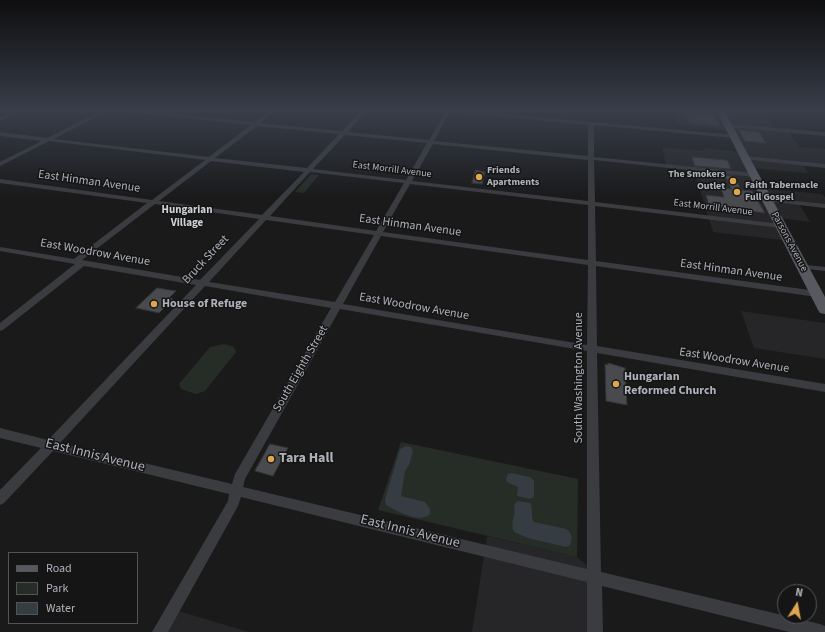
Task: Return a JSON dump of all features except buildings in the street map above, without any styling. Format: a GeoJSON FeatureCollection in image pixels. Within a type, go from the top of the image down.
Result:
{"type":"FeatureCollection","features":[{"type":"Feature","properties":{"kind":"main road","name":"Parsons Avenue"},"geometry":{"type":"LineString","coordinates":[[735,139],[825,310]]}},
{"type":"Feature","properties":{"kind":"street","name":"East Morrill Avenue"},"geometry":{"type":"LineString","coordinates":[[44,139],[781,226]]}},
{"type":"Feature","properties":{"kind":"street"},"geometry":{"type":"LineString","coordinates":[[0,328],[153,203],[236,139]]}},
{"type":"Feature","properties":{"kind":"street","name":"Bruck Street"},"geometry":{"type":"LineString","coordinates":[[0,498],[338,139]]}},
{"type":"Feature","properties":{"kind":"street"},"geometry":{"type":"LineString","coordinates":[[406,139],[754,175]]}},
{"type":"Feature","properties":{"kind":"street","name":"South Washington Avenue"},"geometry":{"type":"LineString","coordinates":[[593,139],[591,158],[595,632]]}},
{"type":"Feature","properties":{"kind":"street"},"geometry":{"type":"LineString","coordinates":[[0,164],[48,140]]}},
{"type":"Feature","properties":{"kind":"street","name":"South Eighth Street"},"geometry":{"type":"LineString","coordinates":[[160,632],[234,502],[239,478],[430,142]]}},
{"type":"Feature","properties":{"kind":"street"},"geometry":{"type":"LineString","coordinates":[[745,158],[825,166]]}},
{"type":"Feature","properties":{"kind":"street","name":"East Hinman Avenue"},"geometry":{"type":"LineString","coordinates":[[0,181],[817,294]]}},
{"type":"Feature","properties":{"kind":"street","name":"East Morrill Avenue"},"geometry":{"type":"LineString","coordinates":[[767,200],[825,206]]}},
{"type":"Feature","properties":{"kind":"street","name":"East Woodrow Avenue"},"geometry":{"type":"LineString","coordinates":[[0,249],[592,350],[825,388]]}},
{"type":"Feature","properties":{"kind":"street"},"geometry":{"type":"LineString","coordinates":[[802,266],[825,269]]}},
{"type":"Feature","properties":{"kind":"street","name":"East Innis Avenue"},"geometry":{"type":"LineString","coordinates":[[0,433],[820,632]]}},
{"type":"Feature","properties":{"kind":"shaded area"},"geometry":{"type":"Polygon","coordinates":[[[735,139],[794,139],[800,147],[825,149],[825,165],[801,163],[808,173],[751,168],[761,188],[822,194],[825,197],[825,206],[799,204],[810,222],[778,218],[790,241],[713,232],[693,168],[666,165],[662,147],[704,151],[703,148],[741,152],[735,139]]]}},
{"type":"Feature","properties":{"kind":"shaded area"},"geometry":{"type":"Polygon","coordinates":[[[741,311],[825,323],[825,359],[754,348],[741,311]]]}},
{"type":"Feature","properties":{"kind":"shaded area"},"geometry":{"type":"Polygon","coordinates":[[[487,536],[577,557],[593,571],[594,632],[472,632],[487,536]]]}},
{"type":"Feature","properties":{"kind":"shaded area"},"geometry":{"type":"Polygon","coordinates":[[[175,610],[249,632],[162,632],[175,610]]]}},
{"type":"Feature","properties":{"kind":"green space"},"geometry":{"type":"Polygon","coordinates":[[[311,174],[319,175],[304,193],[295,192],[311,174]]]}},
{"type":"Feature","properties":{"kind":"green space"},"geometry":{"type":"Polygon","coordinates":[[[224,344],[234,347],[236,352],[205,391],[196,394],[181,389],[179,384],[210,347],[224,344]]]}},
{"type":"Feature","properties":{"kind":"green space"},"geometry":{"type":"Polygon","coordinates":[[[401,442],[578,479],[577,557],[378,510],[401,442]]]}},
{"type":"Feature","properties":{"kind":"water"},"geometry":{"type":"Polygon","coordinates":[[[406,446],[411,447],[413,451],[409,465],[405,471],[401,496],[425,502],[430,509],[430,514],[425,517],[420,518],[408,516],[386,505],[385,499],[400,449],[406,446]]]}},
{"type":"Feature","properties":{"kind":"water"},"geometry":{"type":"Polygon","coordinates":[[[511,473],[530,477],[534,481],[534,497],[530,499],[517,496],[518,487],[507,482],[506,479],[508,474],[511,473]]]}},
{"type":"Feature","properties":{"kind":"water"},"geometry":{"type":"Polygon","coordinates":[[[518,501],[530,503],[534,522],[566,529],[570,532],[570,545],[566,547],[528,538],[514,532],[512,525],[515,511],[514,504],[518,501]]]}},
{"type":"Feature","properties":{"kind":"place","name":"Friends Apartments"},"geometry":{"type":"Point","coordinates":[479,177]}},
{"type":"Feature","properties":{"kind":"place","name":"The Smokers Outlet"},"geometry":{"type":"Point","coordinates":[733,181]}},
{"type":"Feature","properties":{"kind":"place","name":"Faith Tabernacle Full Gospel"},"geometry":{"type":"Point","coordinates":[737,192]}},
{"type":"Feature","properties":{"kind":"place","name":"House of Refuge"},"geometry":{"type":"Point","coordinates":[154,304]}},
{"type":"Feature","properties":{"kind":"place","name":"Hungarian Reformed Church"},"geometry":{"type":"Point","coordinates":[616,384]}},
{"type":"Feature","properties":{"kind":"place","name":"Tara Hall"},"geometry":{"type":"Point","coordinates":[271,459]}},
{"type":"Feature","properties":{"kind":"district","name":"Hungarian Village"},"geometry":{"type":"Point","coordinates":[187,217]}}]}
